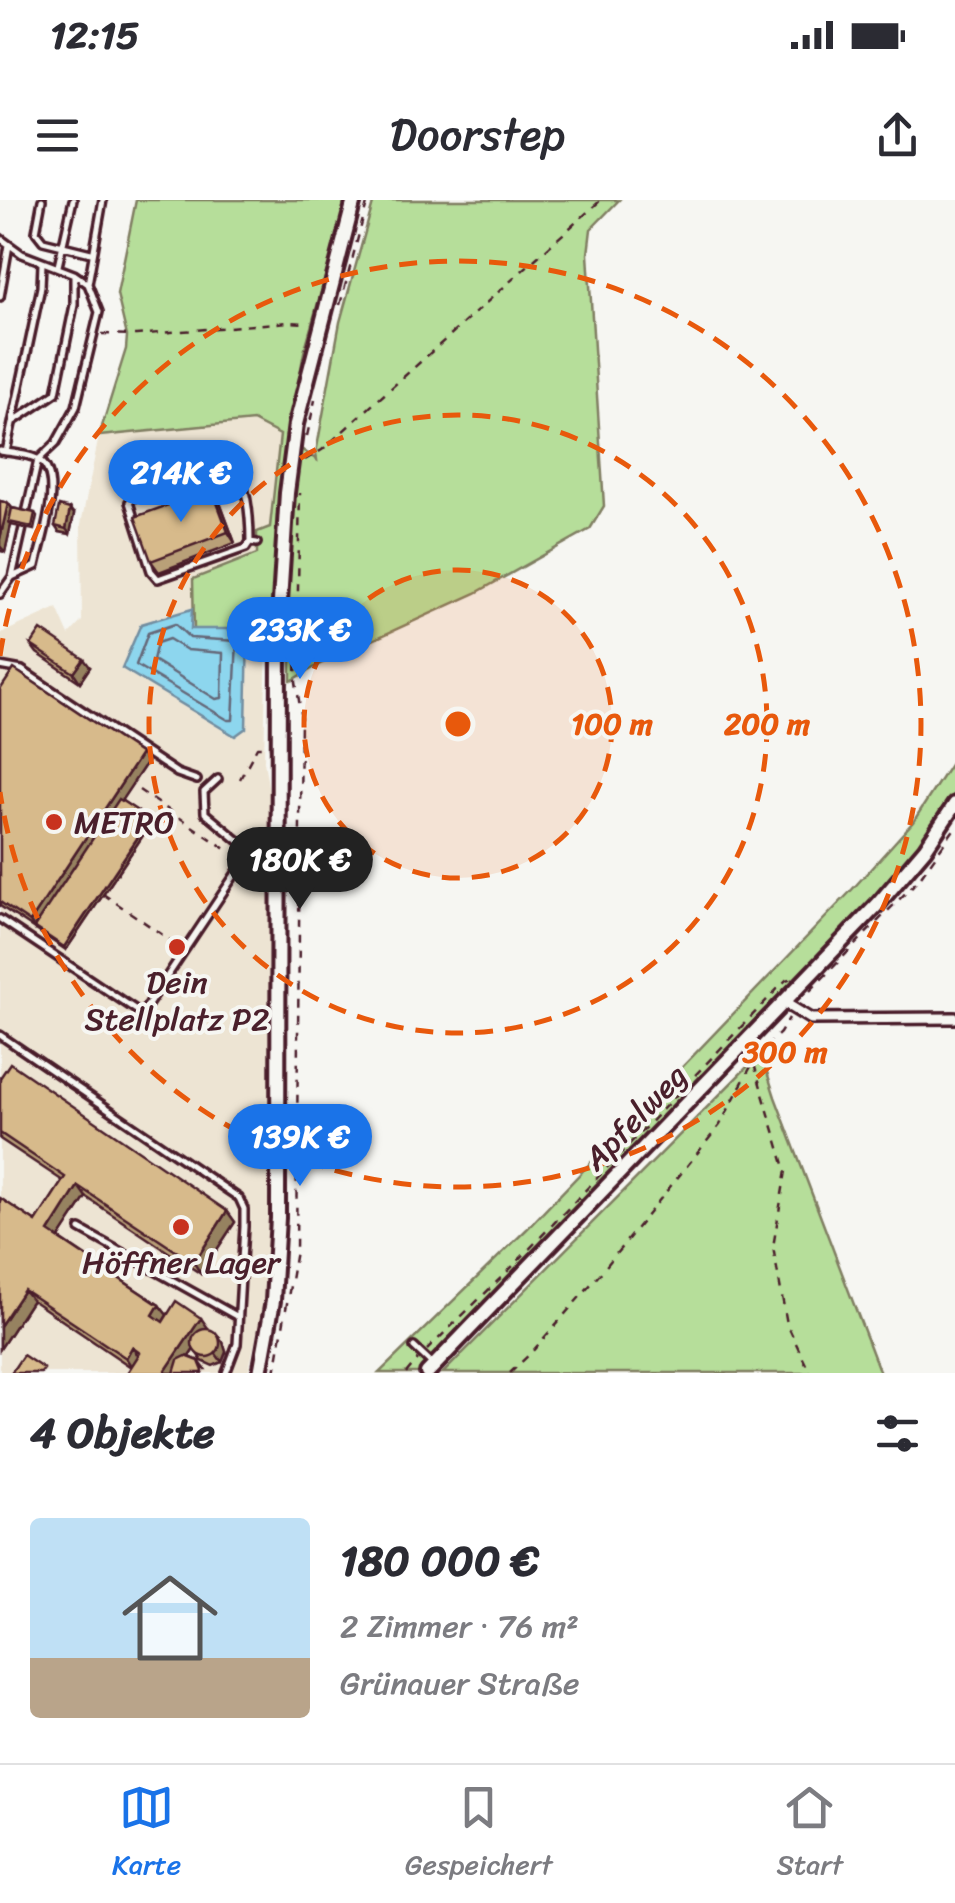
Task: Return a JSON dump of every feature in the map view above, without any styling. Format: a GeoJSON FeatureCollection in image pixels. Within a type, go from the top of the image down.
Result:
{"type":"FeatureCollection","features":[{"type":"Feature","properties":{"kind":"main road"},"geometry":{"type":"LineString","coordinates":[[260,1373],[272,1302],[278,1218],[280,585],[303,391],[354,200]]}},
{"type":"Feature","properties":{"kind":"main road","name":"Apfelweg"},"geometry":{"type":"LineString","coordinates":[[430,1369],[905,874],[955,804]]}},
{"type":"Feature","properties":{"kind":"street"},"geometry":{"type":"LineString","coordinates":[[785,1003],[811,1019],[955,1018]]}},
{"type":"Feature","properties":{"kind":"lane"},"geometry":{"type":"LineString","coordinates":[[42,200],[36,232],[43,241],[91,254]]}},
{"type":"Feature","properties":{"kind":"lane"},"geometry":{"type":"LineString","coordinates":[[58,266],[73,200]]}},
{"type":"Feature","properties":{"kind":"lane"},"geometry":{"type":"LineString","coordinates":[[26,513],[38,460],[56,443],[76,408],[96,334],[99,312],[88,284],[103,200]]}},
{"type":"Feature","properties":{"kind":"lane"},"geometry":{"type":"LineString","coordinates":[[0,239],[88,284]]}},
{"type":"Feature","properties":{"kind":"lane"},"geometry":{"type":"LineString","coordinates":[[0,297],[9,246]]}},
{"type":"Feature","properties":{"kind":"lane"},"geometry":{"type":"LineString","coordinates":[[12,578],[36,566],[47,516],[50,475],[38,460],[3,452],[14,422],[41,287],[42,263]]}},
{"type":"Feature","properties":{"kind":"lane"},"geometry":{"type":"LineString","coordinates":[[14,422],[56,392],[74,305],[74,274]]}},
{"type":"Feature","properties":{"kind":"lane"},"geometry":{"type":"LineString","coordinates":[[228,463],[238,470],[254,542],[158,578],[151,571],[129,502],[138,494],[228,463]]}},
{"type":"Feature","properties":{"kind":"lane"},"geometry":{"type":"LineString","coordinates":[[0,594],[12,578],[22,528]]}},
{"type":"Feature","properties":{"kind":"lane"},"geometry":{"type":"LineString","coordinates":[[0,666],[22,670],[178,773],[198,780]]}},
{"type":"Feature","properties":{"kind":"lane"},"geometry":{"type":"LineString","coordinates":[[0,919],[142,1014],[244,860],[245,846],[213,823],[202,804],[207,786],[218,779]]}},
{"type":"Feature","properties":{"kind":"lane"},"geometry":{"type":"LineString","coordinates":[[0,1036],[239,1198],[244,1209],[244,1227],[237,1344],[226,1373]]}},
{"type":"Feature","properties":{"kind":"lane"},"geometry":{"type":"LineString","coordinates":[[80,1229],[238,1317]]}},
{"type":"Feature","properties":{"kind":"lane"},"geometry":{"type":"LineString","coordinates":[[414,1348],[430,1369]]}},
{"type":"Feature","properties":{"kind":"path"},"geometry":{"type":"LineString","coordinates":[[338,309],[368,200]]}},
{"type":"Feature","properties":{"kind":"path"},"geometry":{"type":"LineString","coordinates":[[294,463],[322,450],[601,200]]}},
{"type":"Feature","properties":{"kind":"path"},"geometry":{"type":"LineString","coordinates":[[96,334],[136,335],[308,323]]}},
{"type":"Feature","properties":{"kind":"path"},"geometry":{"type":"LineString","coordinates":[[274,1373],[296,1251],[301,713],[296,682],[294,463],[316,396]]}},
{"type":"Feature","properties":{"kind":"path"},"geometry":{"type":"LineString","coordinates":[[240,779],[256,747],[300,748]]}},
{"type":"Feature","properties":{"kind":"path"},"geometry":{"type":"LineString","coordinates":[[139,790],[226,848]]}},
{"type":"Feature","properties":{"kind":"path"},"geometry":{"type":"LineString","coordinates":[[97,890],[184,950]]}},
{"type":"Feature","properties":{"kind":"path"},"geometry":{"type":"LineString","coordinates":[[510,1373],[598,1275],[720,1125],[754,1063],[780,1033]]}},
{"type":"Feature","properties":{"kind":"path"},"geometry":{"type":"LineString","coordinates":[[754,1063],[786,1172],[774,1248],[787,1324],[810,1373]]}},
{"type":"Feature","properties":{"kind":"shaded area"},"geometry":{"type":"Polygon","coordinates":[[[253,421],[280,435],[257,630],[267,629],[264,761],[271,804],[270,1196],[265,1299],[248,1373],[0,1373],[0,634],[57,608],[69,635],[82,621],[81,524],[99,436],[253,421]]]}},
{"type":"Feature","properties":{"kind":"green space"},"geometry":{"type":"Polygon","coordinates":[[[136,200],[347,200],[304,352],[288,440],[317,460],[340,322],[374,200],[619,200],[591,229],[588,254],[604,506],[590,529],[476,593],[291,681],[291,628],[194,631],[193,579],[257,554],[257,532],[270,527],[280,435],[253,421],[99,436],[126,349],[127,336],[117,294],[136,200]]]}},
{"type":"Feature","properties":{"kind":"green space"},"geometry":{"type":"Polygon","coordinates":[[[955,757],[955,794],[890,885],[420,1373],[379,1373],[527,1229],[849,893],[913,822],[955,757]]]}},
{"type":"Feature","properties":{"kind":"green space"},"geometry":{"type":"Polygon","coordinates":[[[771,1048],[765,1066],[775,1097],[880,1373],[443,1373],[755,1059],[771,1048]]]}},
{"type":"Feature","properties":{"kind":"water"},"geometry":{"type":"Polygon","coordinates":[[[192,609],[191,629],[248,629],[246,728],[235,736],[122,668],[141,624],[192,609]]]}},
{"type":"Feature","properties":{"kind":"building"},"geometry":{"type":"Polygon","coordinates":[[[212,489],[228,532],[151,561],[135,517],[212,489]]]}},
{"type":"Feature","properties":{"kind":"building"},"geometry":{"type":"Polygon","coordinates":[[[0,501],[8,503],[0,539],[0,501]]]}},
{"type":"Feature","properties":{"kind":"building"},"geometry":{"type":"Polygon","coordinates":[[[59,506],[70,509],[66,529],[55,526],[59,506]]]}},
{"type":"Feature","properties":{"kind":"building"},"geometry":{"type":"Polygon","coordinates":[[[12,508],[35,513],[32,527],[9,522],[12,508]]]}},
{"type":"Feature","properties":{"kind":"building"},"geometry":{"type":"Polygon","coordinates":[[[41,630],[84,659],[74,673],[31,645],[41,630]]]}},
{"type":"Feature","properties":{"kind":"building","name":"METRO"},"geometry":{"type":"Polygon","coordinates":[[[14,669],[141,754],[30,922],[0,902],[0,690],[14,669]]]}},
{"type":"Feature","properties":{"kind":"building"},"geometry":{"type":"Polygon","coordinates":[[[119,799],[150,819],[64,947],[34,927],[119,799]]]}},
{"type":"Feature","properties":{"kind":"building","name":"Höffner Lager"},"geometry":{"type":"Polygon","coordinates":[[[10,1063],[227,1211],[194,1263],[78,1186],[49,1232],[159,1305],[153,1315],[163,1322],[176,1301],[201,1318],[164,1373],[127,1373],[140,1353],[132,1347],[126,1358],[24,1290],[0,1326],[0,1198],[36,1222],[65,1177],[0,1133],[0,1078],[10,1063]]]}},
{"type":"Feature","properties":{"kind":"building"},"geometry":{"type":"Polygon","coordinates":[[[206,1329],[216,1333],[220,1343],[216,1353],[206,1357],[196,1353],[192,1343],[196,1333],[206,1329]]]}},
{"type":"Feature","properties":{"kind":"building"},"geometry":{"type":"Polygon","coordinates":[[[23,1355],[44,1369],[41,1373],[11,1373],[23,1355]]]}},
{"type":"Feature","properties":{"kind":"building"},"geometry":{"type":"Polygon","coordinates":[[[186,1356],[199,1361],[202,1373],[174,1373],[178,1360],[186,1356]]]}},
{"type":"Feature","properties":{"kind":"place","name":"METRO"},"geometry":{"type":"Point","coordinates":[54,822]}},
{"type":"Feature","properties":{"kind":"place","name":"Dein Stellplatz P2"},"geometry":{"type":"Point","coordinates":[177,947]}},
{"type":"Feature","properties":{"kind":"place","name":"Höffner Lager"},"geometry":{"type":"Point","coordinates":[181,1227]}}]}
